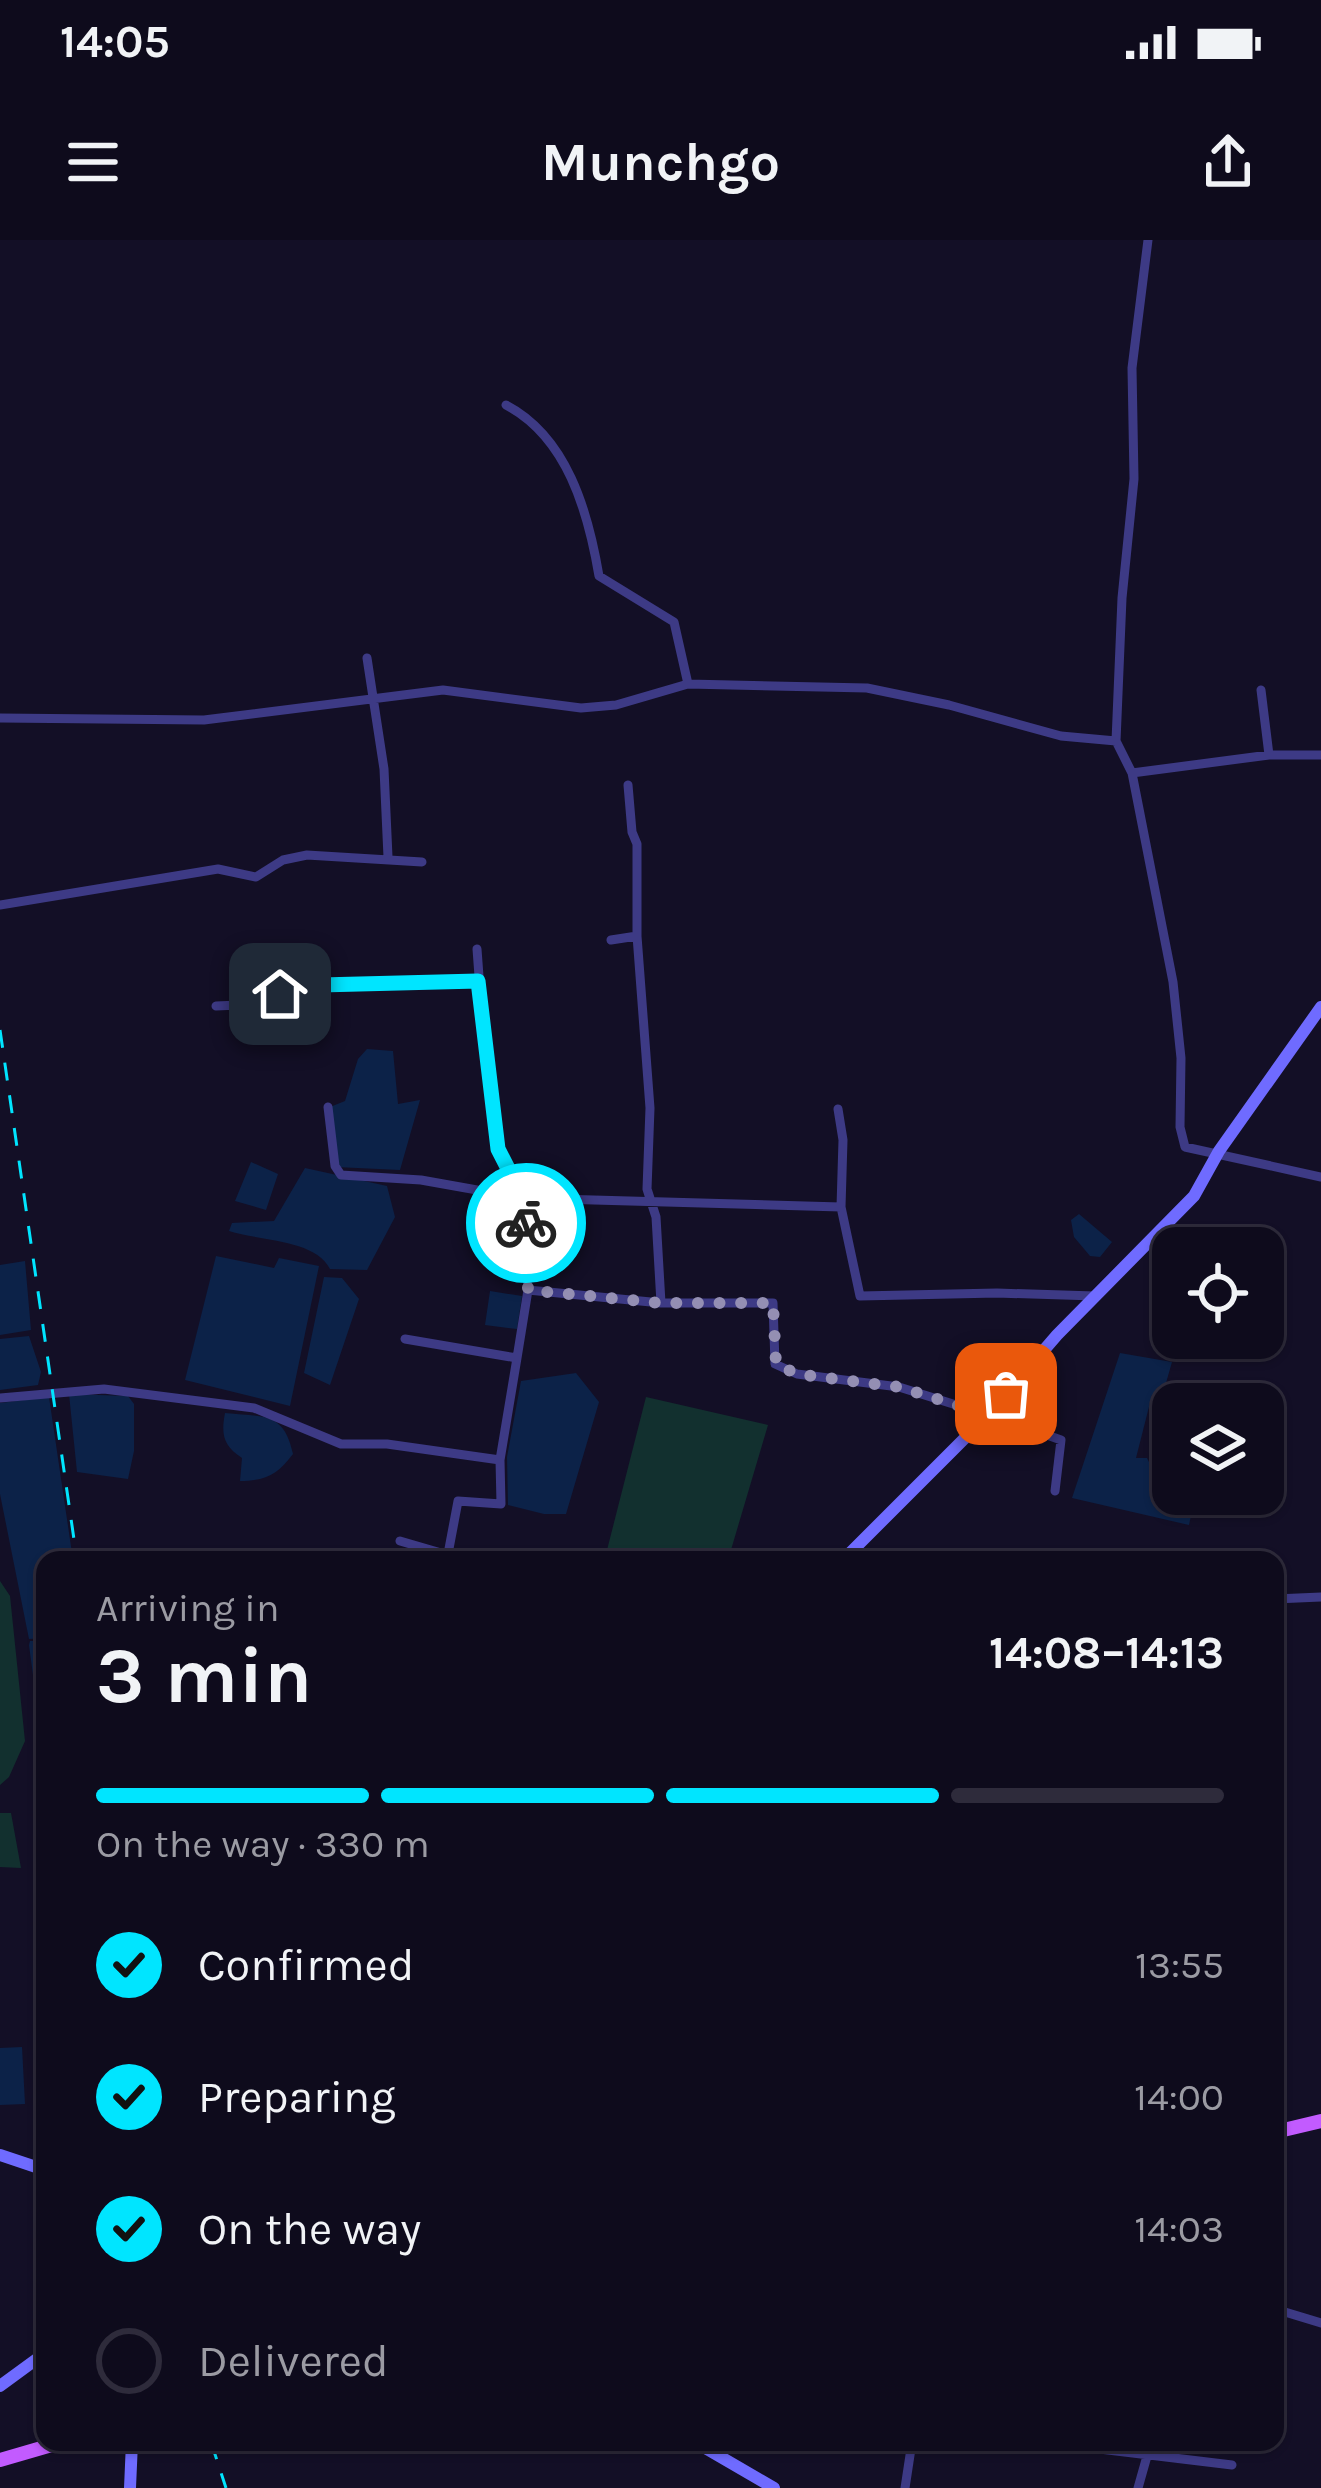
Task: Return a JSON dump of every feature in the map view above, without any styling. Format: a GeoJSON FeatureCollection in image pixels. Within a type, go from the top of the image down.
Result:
{"type":"FeatureCollection","features":[{"type":"Feature","properties":{"kind":"main road"},"geometry":{"type":"LineString","coordinates":[[852,1551],[1194,1196],[1219,1151],[1321,1007]]}},
{"type":"Feature","properties":{"kind":"main road"},"geometry":{"type":"LineString","coordinates":[[1284,2130],[1321,2121]]}},
{"type":"Feature","properties":{"kind":"main road"},"geometry":{"type":"LineString","coordinates":[[0,2156],[36,2167]]}},
{"type":"Feature","properties":{"kind":"main road"},"geometry":{"type":"LineString","coordinates":[[0,2386],[36,2360]]}},
{"type":"Feature","properties":{"kind":"main road"},"geometry":{"type":"LineString","coordinates":[[0,2460],[36,2450]]}},
{"type":"Feature","properties":{"kind":"main road"},"geometry":{"type":"LineString","coordinates":[[130,2488],[132,2451]]}},
{"type":"Feature","properties":{"kind":"main road"},"geometry":{"type":"LineString","coordinates":[[710,2451],[774,2488]]}},
{"type":"Feature","properties":{"kind":"street"},"geometry":{"type":"LineString","coordinates":[[1148,240],[1132,368],[1134,479],[1122,598],[1116,741],[1132,772],[1173,982],[1181,1058],[1180,1127],[1185,1147],[1219,1151],[1321,1178]]}},
{"type":"Feature","properties":{"kind":"street"},"geometry":{"type":"LineString","coordinates":[[506,405],[530,417],[555,445],[580,502],[599,576],[674,622],[688,684]]}},
{"type":"Feature","properties":{"kind":"street"},"geometry":{"type":"LineString","coordinates":[[367,658],[384,769],[388,857]]}},
{"type":"Feature","properties":{"kind":"street"},"geometry":{"type":"LineString","coordinates":[[0,718],[204,721],[443,689],[581,709],[616,705],[688,684],[867,688],[1061,736],[1116,741]]}},
{"type":"Feature","properties":{"kind":"street"},"geometry":{"type":"LineString","coordinates":[[1261,690],[1269,755]]}},
{"type":"Feature","properties":{"kind":"street"},"geometry":{"type":"LineString","coordinates":[[1132,772],[1269,755],[1321,754]]}},
{"type":"Feature","properties":{"kind":"street"},"geometry":{"type":"LineString","coordinates":[[628,785],[637,844],[637,936],[650,1108],[647,1189],[656,1217],[661,1303]]}},
{"type":"Feature","properties":{"kind":"street"},"geometry":{"type":"LineString","coordinates":[[0,904],[218,869],[256,877],[283,860],[308,855],[422,862]]}},
{"type":"Feature","properties":{"kind":"street"},"geometry":{"type":"LineString","coordinates":[[610,940],[637,936]]}},
{"type":"Feature","properties":{"kind":"street"},"geometry":{"type":"LineString","coordinates":[[449,1551],[458,1501],[501,1504],[500,1460],[528,1290],[523,1198],[498,1149],[477,949]]}},
{"type":"Feature","properties":{"kind":"street"},"geometry":{"type":"LineString","coordinates":[[216,1006],[320,985],[478,981]]}},
{"type":"Feature","properties":{"kind":"street"},"geometry":{"type":"LineString","coordinates":[[328,1107],[340,1175],[421,1180],[523,1198],[841,1207]]}},
{"type":"Feature","properties":{"kind":"street"},"geometry":{"type":"LineString","coordinates":[[838,1109],[843,1140],[841,1207],[860,1296],[1095,1296]]}},
{"type":"Feature","properties":{"kind":"street"},"geometry":{"type":"LineString","coordinates":[[528,1290],[661,1303],[773,1303],[776,1364],[797,1374],[899,1387],[988,1415]]}},
{"type":"Feature","properties":{"kind":"street"},"geometry":{"type":"LineString","coordinates":[[405,1339],[517,1358]]}},
{"type":"Feature","properties":{"kind":"street"},"geometry":{"type":"LineString","coordinates":[[0,1398],[104,1389],[254,1408],[341,1444],[387,1444],[500,1460]]}},
{"type":"Feature","properties":{"kind":"street"},"geometry":{"type":"LineString","coordinates":[[1006,1394],[1046,1411],[1048,1435],[1061,1440],[1055,1491]]}},
{"type":"Feature","properties":{"kind":"street"},"geometry":{"type":"LineString","coordinates":[[400,1541],[430,1551]]}},
{"type":"Feature","properties":{"kind":"street"},"geometry":{"type":"LineString","coordinates":[[1284,1599],[1321,1598]]}},
{"type":"Feature","properties":{"kind":"street"},"geometry":{"type":"LineString","coordinates":[[1284,2312],[1321,2323]]}},
{"type":"Feature","properties":{"kind":"street"},"geometry":{"type":"LineString","coordinates":[[905,2488],[911,2451]]}},
{"type":"Feature","properties":{"kind":"street"},"geometry":{"type":"LineString","coordinates":[[1107,2451],[1232,2465]]}},
{"type":"Feature","properties":{"kind":"street"},"geometry":{"type":"LineString","coordinates":[[1138,2488],[1148,2451]]}},
{"type":"Feature","properties":{"kind":"green space"},"geometry":{"type":"Polygon","coordinates":[[[646,1397],[768,1425],[731,1551],[607,1551],[646,1397]]]}},
{"type":"Feature","properties":{"kind":"green space"},"geometry":{"type":"Polygon","coordinates":[[[0,1581],[10,1596],[25,1741],[9,1777],[0,1785],[0,1581]]]}},
{"type":"Feature","properties":{"kind":"green space"},"geometry":{"type":"Polygon","coordinates":[[[0,1813],[11,1813],[21,1868],[0,1867],[0,1813]]]}},
{"type":"Feature","properties":{"kind":"water"},"geometry":{"type":"Polygon","coordinates":[[[367,1049],[393,1051],[398,1104],[420,1100],[400,1170],[336,1167],[330,1107],[345,1101],[358,1059],[367,1049]]]}},
{"type":"Feature","properties":{"kind":"water"},"geometry":{"type":"Polygon","coordinates":[[[251,1162],[278,1174],[266,1210],[235,1201],[251,1162]]]}},
{"type":"Feature","properties":{"kind":"water"},"geometry":{"type":"Polygon","coordinates":[[[305,1168],[387,1186],[395,1217],[367,1270],[330,1269],[323,1259],[299,1246],[229,1231],[232,1223],[274,1221],[305,1168]]]}},
{"type":"Feature","properties":{"kind":"water"},"geometry":{"type":"Polygon","coordinates":[[[1079,1214],[1112,1242],[1100,1257],[1090,1256],[1074,1237],[1071,1220],[1079,1214]]]}},
{"type":"Feature","properties":{"kind":"water"},"geometry":{"type":"Polygon","coordinates":[[[216,1256],[274,1268],[279,1258],[319,1266],[290,1406],[185,1380],[216,1256]]]}},
{"type":"Feature","properties":{"kind":"water"},"geometry":{"type":"Polygon","coordinates":[[[25,1261],[31,1330],[0,1335],[0,1265],[25,1261]]]}},
{"type":"Feature","properties":{"kind":"water"},"geometry":{"type":"Polygon","coordinates":[[[324,1277],[342,1278],[359,1299],[330,1385],[304,1373],[324,1277]]]}},
{"type":"Feature","properties":{"kind":"water"},"geometry":{"type":"Polygon","coordinates":[[[490,1291],[522,1296],[517,1329],[485,1325],[490,1291]]]}},
{"type":"Feature","properties":{"kind":"water"},"geometry":{"type":"Polygon","coordinates":[[[29,1336],[41,1372],[38,1385],[0,1390],[0,1339],[29,1336]]]}},
{"type":"Feature","properties":{"kind":"water"},"geometry":{"type":"Polygon","coordinates":[[[1120,1353],[1172,1362],[1166,1383],[1152,1383],[1136,1458],[1147,1458],[1152,1468],[1152,1515],[1191,1515],[1189,1525],[1072,1498],[1120,1353]]]}},
{"type":"Feature","properties":{"kind":"water"},"geometry":{"type":"Polygon","coordinates":[[[576,1373],[599,1402],[566,1514],[508,1505],[507,1457],[521,1381],[576,1373]]]}},
{"type":"Feature","properties":{"kind":"water"},"geometry":{"type":"Polygon","coordinates":[[[69,1394],[128,1396],[134,1404],[134,1451],[128,1479],[77,1472],[69,1394]]]}},
{"type":"Feature","properties":{"kind":"water"},"geometry":{"type":"Polygon","coordinates":[[[49,1397],[72,1551],[36,1551],[36,1639],[29,1639],[0,1494],[0,1403],[49,1397]]]}},
{"type":"Feature","properties":{"kind":"water"},"geometry":{"type":"Polygon","coordinates":[[[225,1413],[261,1416],[278,1423],[293,1454],[271,1475],[240,1481],[242,1458],[225,1439],[225,1413]]]}},
{"type":"Feature","properties":{"kind":"water"},"geometry":{"type":"Polygon","coordinates":[[[36,1641],[36,1698],[29,1645],[36,1641]]]}},
{"type":"Feature","properties":{"kind":"water"},"geometry":{"type":"Polygon","coordinates":[[[22,2047],[25,2104],[0,2105],[0,2048],[22,2047]]]}},
{"type":"Feature","properties":{"kind":"railway"},"geometry":{"type":"LineString","coordinates":[[0,1030],[76,1551]]}},
{"type":"Feature","properties":{"kind":"railway"},"geometry":{"type":"LineString","coordinates":[[214,2451],[226,2488]]}},
{"type":"Feature","properties":{"kind":"way so far"},"geometry":{"type":"LineString","coordinates":[[526,1223],[528,1290],[661,1303],[773,1303],[776,1364],[797,1374],[899,1387],[988,1415],[1006,1394]]}},
{"type":"Feature","properties":{"kind":"route"},"geometry":{"type":"LineString","coordinates":[[280,994],[320,985],[478,981],[498,1149],[523,1198],[526,1223]]}}]}
